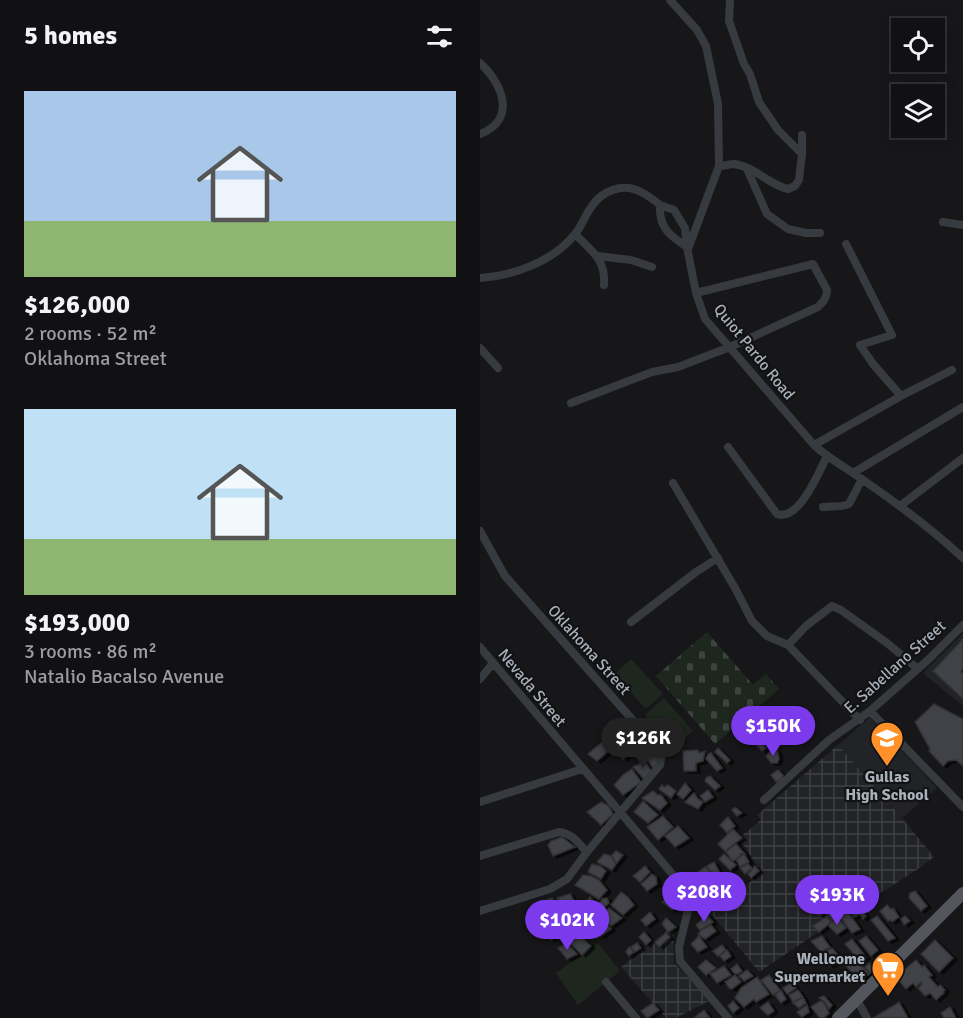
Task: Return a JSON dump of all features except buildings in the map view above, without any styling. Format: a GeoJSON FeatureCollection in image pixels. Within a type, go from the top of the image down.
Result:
{"type":"FeatureCollection","features":[{"type":"Feature","properties":{"kind":"main road"},"geometry":{"type":"LineString","coordinates":[[838,1018],[963,893]]}},
{"type":"Feature","properties":{"kind":"street"},"geometry":{"type":"LineString","coordinates":[[480,278],[517,271],[554,254],[575,234],[591,206],[599,198],[618,188],[638,190],[660,205],[659,217],[669,234],[688,248],[719,166],[718,104],[705,46],[697,30],[670,0]]}},
{"type":"Feature","properties":{"kind":"street"},"geometry":{"type":"LineString","coordinates":[[730,0],[729,21],[759,102],[778,130],[802,154]]}},
{"type":"Feature","properties":{"kind":"street"},"geometry":{"type":"LineString","coordinates":[[480,63],[495,81],[503,98],[503,110],[498,123],[480,134]]}},
{"type":"Feature","properties":{"kind":"street"},"geometry":{"type":"LineString","coordinates":[[719,166],[735,164],[788,189],[795,186],[799,180],[802,135]]}},
{"type":"Feature","properties":{"kind":"street"},"geometry":{"type":"LineString","coordinates":[[747,169],[767,214],[788,229],[820,233]]}},
{"type":"Feature","properties":{"kind":"street","name":"Quiot Pardo Road"},"geometry":{"type":"LineString","coordinates":[[660,205],[674,210],[686,228],[696,292],[705,319],[814,445],[826,456],[900,506],[963,558]]}},
{"type":"Feature","properties":{"kind":"street"},"geometry":{"type":"LineString","coordinates":[[943,222],[963,225]]}},
{"type":"Feature","properties":{"kind":"street"},"geometry":{"type":"LineString","coordinates":[[575,234],[598,256],[605,273],[604,285]]}},
{"type":"Feature","properties":{"kind":"street"},"geometry":{"type":"LineString","coordinates":[[846,244],[892,335],[860,345],[901,396]]}},
{"type":"Feature","properties":{"kind":"street"},"geometry":{"type":"LineString","coordinates":[[598,256],[631,260],[652,267]]}},
{"type":"Feature","properties":{"kind":"street"},"geometry":{"type":"LineString","coordinates":[[571,404],[652,372],[678,367],[730,347],[818,307],[825,300],[827,290],[813,264],[696,292]]}},
{"type":"Feature","properties":{"kind":"street"},"geometry":{"type":"LineString","coordinates":[[480,348],[498,368]]}},
{"type":"Feature","properties":{"kind":"street"},"geometry":{"type":"LineString","coordinates":[[814,445],[952,370]]}},
{"type":"Feature","properties":{"kind":"street"},"geometry":{"type":"LineString","coordinates":[[853,473],[963,407]]}},
{"type":"Feature","properties":{"kind":"street"},"geometry":{"type":"LineString","coordinates":[[728,447],[777,514],[783,516],[789,514],[809,492],[826,456]]}},
{"type":"Feature","properties":{"kind":"street"},"geometry":{"type":"LineString","coordinates":[[900,506],[963,458]]}},
{"type":"Feature","properties":{"kind":"street"},"geometry":{"type":"LineString","coordinates":[[822,507],[849,504],[862,479]]}},
{"type":"Feature","properties":{"kind":"street"},"geometry":{"type":"LineString","coordinates":[[673,483],[752,621],[767,636],[788,645],[860,720]]}},
{"type":"Feature","properties":{"kind":"street","name":"Oklahoma Street"},"geometry":{"type":"LineString","coordinates":[[480,531],[505,576],[662,753],[660,765],[567,879],[550,889],[480,911]]}},
{"type":"Feature","properties":{"kind":"street"},"geometry":{"type":"LineString","coordinates":[[631,622],[718,558]]}},
{"type":"Feature","properties":{"kind":"street"},"geometry":{"type":"LineString","coordinates":[[788,645],[806,626],[832,606],[887,643],[918,669]]}},
{"type":"Feature","properties":{"kind":"street","name":"E. Sabellano Street"},"geometry":{"type":"LineString","coordinates":[[764,800],[830,740],[860,720],[918,669],[963,625]]}},
{"type":"Feature","properties":{"kind":"street","name":"Nevada Street"},"geometry":{"type":"LineString","coordinates":[[480,647],[682,887],[689,906],[679,947],[680,961],[728,1018]]}},
{"type":"Feature","properties":{"kind":"street"},"geometry":{"type":"LineString","coordinates":[[480,679],[494,663]]}},
{"type":"Feature","properties":{"kind":"street"},"geometry":{"type":"LineString","coordinates":[[870,711],[963,807]]}},
{"type":"Feature","properties":{"kind":"street"},"geometry":{"type":"LineString","coordinates":[[480,802],[582,769]]}},
{"type":"Feature","properties":{"kind":"street"},"geometry":{"type":"LineString","coordinates":[[480,856],[559,832],[566,833],[587,852]]}},
{"type":"Feature","properties":{"kind":"street"},"geometry":{"type":"LineString","coordinates":[[606,982],[636,1018]]}},
{"type":"Feature","properties":{"kind":"street"},"geometry":{"type":"LineString","coordinates":[[857,1000],[867,1018]]}},
{"type":"Feature","properties":{"kind":"shaded area"},"geometry":{"type":"Polygon","coordinates":[[[963,633],[963,706],[923,673],[963,633]]]}},
{"type":"Feature","properties":{"kind":"shaded area","name":"Gullas High School"},"geometry":{"type":"Polygon","coordinates":[[[870,717],[937,788],[902,818],[838,745],[870,717]]]}},
{"type":"Feature","properties":{"kind":"shaded area"},"geometry":{"type":"Polygon","coordinates":[[[838,745],[934,857],[759,972],[710,912],[762,873],[739,838],[761,820],[757,815],[838,745]]]}},
{"type":"Feature","properties":{"kind":"shaded area"},"geometry":{"type":"Polygon","coordinates":[[[673,926],[674,963],[711,1000],[676,1018],[666,1018],[621,967],[673,926]]]}},
{"type":"Feature","properties":{"kind":"green space"},"geometry":{"type":"Polygon","coordinates":[[[707,632],[753,685],[766,674],[779,689],[715,744],[656,676],[707,632]]]}},
{"type":"Feature","properties":{"kind":"green space"},"geometry":{"type":"Polygon","coordinates":[[[631,659],[663,694],[646,709],[614,674],[631,659]]]}},
{"type":"Feature","properties":{"kind":"green space"},"geometry":{"type":"Polygon","coordinates":[[[664,698],[693,731],[674,748],[645,715],[664,698]]]}},
{"type":"Feature","properties":{"kind":"green space"},"geometry":{"type":"Polygon","coordinates":[[[598,943],[620,971],[578,1005],[556,973],[598,943]]]}},
{"type":"Feature","properties":{"kind":"place","name":"Gullas High School"},"geometry":{"type":"Point","coordinates":[887,767]}},
{"type":"Feature","properties":{"kind":"place","name":"Wellcome Supermarket"},"geometry":{"type":"Point","coordinates":[888,997]}}]}
